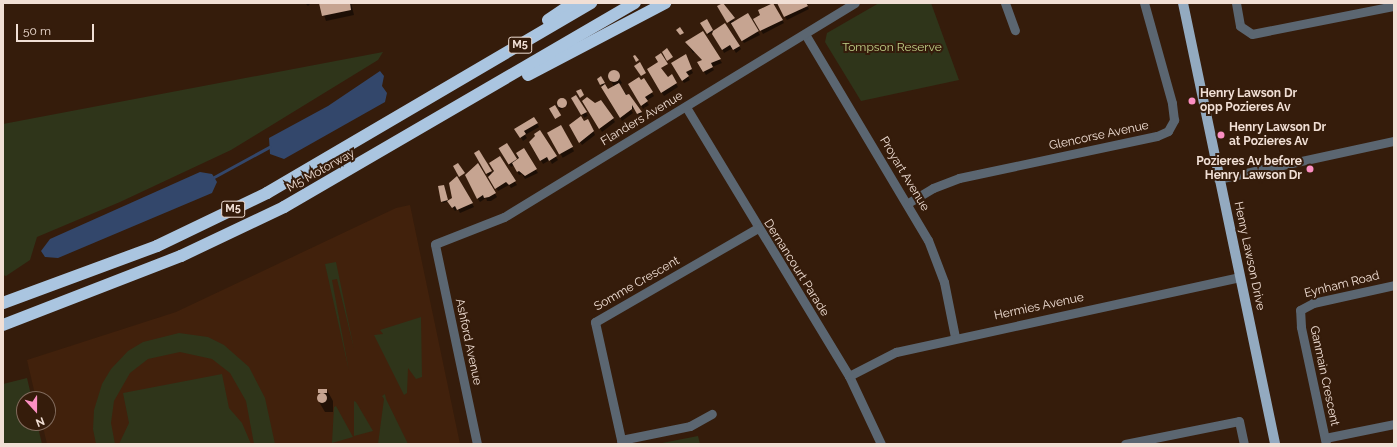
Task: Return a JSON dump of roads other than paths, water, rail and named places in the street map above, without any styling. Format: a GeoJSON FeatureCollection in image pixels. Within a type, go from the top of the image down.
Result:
{"type":"FeatureCollection","features":[{"type":"Feature","properties":{"kind":"highway"},"geometry":{"type":"LineString","coordinates":[[449,87],[573,3]]}},
{"type":"Feature","properties":{"kind":"highway","name":"M5 Motorway"},"geometry":{"type":"LineString","coordinates":[[3,303],[157,246],[260,196],[591,3]]}},
{"type":"Feature","properties":{"kind":"highway","name":"M5 Motorway"},"geometry":{"type":"LineString","coordinates":[[3,326],[181,256],[284,207],[391,147],[635,3]]}},
{"type":"Feature","properties":{"kind":"highway"},"geometry":{"type":"LineString","coordinates":[[391,147],[665,3]]}},
{"type":"Feature","properties":{"kind":"main road","name":"Henry Lawson Drive"},"geometry":{"type":"LineString","coordinates":[[1183,3],[1218,179],[1276,444]]}},
{"type":"Feature","properties":{"kind":"street","name":"Flanders Avenue"},"geometry":{"type":"LineString","coordinates":[[435,244],[504,217],[855,3]]}},
{"type":"Feature","properties":{"kind":"street"},"geometry":{"type":"LineString","coordinates":[[1005,3],[1015,30]]}},
{"type":"Feature","properties":{"kind":"street","name":"Glencorse Avenue"},"geometry":{"type":"LineString","coordinates":[[908,202],[932,188],[959,178],[1157,136],[1168,131],[1174,120],[1173,108],[1166,77],[1144,3]]}},
{"type":"Feature","properties":{"kind":"street"},"geometry":{"type":"LineString","coordinates":[[1236,3],[1240,26],[1252,34],[1394,6]]}},
{"type":"Feature","properties":{"kind":"street","name":"Proyart Avenue"},"geometry":{"type":"LineString","coordinates":[[805,34],[908,202],[928,240],[944,282],[955,337]]}},
{"type":"Feature","properties":{"kind":"street","name":"Dernancourt Parade"},"geometry":{"type":"LineString","coordinates":[[686,107],[849,376],[868,412],[881,444]]}},
{"type":"Feature","properties":{"kind":"street"},"geometry":{"type":"LineString","coordinates":[[1218,179],[1394,141]]}},
{"type":"Feature","properties":{"kind":"street","name":"Somme Crescent"},"geometry":{"type":"LineString","coordinates":[[622,442],[595,322],[758,228]]}},
{"type":"Feature","properties":{"kind":"street","name":"Ashford Avenue"},"geometry":{"type":"LineString","coordinates":[[435,244],[477,444]]}},
{"type":"Feature","properties":{"kind":"street","name":"Hermies Avenue"},"geometry":{"type":"LineString","coordinates":[[849,376],[896,352],[955,337],[1240,277]]}},
{"type":"Feature","properties":{"kind":"street","name":"Eynham Road"},"geometry":{"type":"LineString","coordinates":[[1300,312],[1302,308],[1313,303],[1394,286]]}},
{"type":"Feature","properties":{"kind":"street","name":"Ganmain Crescent"},"geometry":{"type":"LineString","coordinates":[[1300,312],[1325,441]]}},
{"type":"Feature","properties":{"kind":"street"},"geometry":{"type":"LineString","coordinates":[[622,442],[690,426],[712,414]]}},
{"type":"Feature","properties":{"kind":"street"},"geometry":{"type":"LineString","coordinates":[[1125,444],[1239,420],[1244,444]]}},
{"type":"Feature","properties":{"kind":"street"},"geometry":{"type":"LineString","coordinates":[[1325,441],[1394,424]]}},
{"type":"Feature","properties":{"kind":"water"},"geometry":{"type":"Polygon","coordinates":[[[380,71],[384,76],[382,86],[387,93],[385,102],[284,159],[270,154],[269,138],[328,106],[380,71]]]}},
{"type":"Feature","properties":{"kind":"water"},"geometry":{"type":"Polygon","coordinates":[[[200,172],[212,174],[217,182],[212,193],[58,258],[45,257],[41,251],[50,239],[200,172]]]}},
{"type":"Feature","properties":{"kind":"waterway"},"geometry":{"type":"LineString","coordinates":[[214,177],[269,147]]}},
{"type":"Feature","properties":{"kind":"place","name":"Henry Lawson Dr opp Pozieres Av"},"geometry":{"type":"Point","coordinates":[1192,101]}},
{"type":"Feature","properties":{"kind":"place","name":"Henry Lawson Dr at Pozieres Av"},"geometry":{"type":"Point","coordinates":[1221,135]}},
{"type":"Feature","properties":{"kind":"place","name":"Pozieres Av before Henry Lawson Dr"},"geometry":{"type":"Point","coordinates":[1310,169]}},
{"type":"Feature","properties":{"kind":"park label","name":"Tompson Reserve"},"geometry":{"type":"Point","coordinates":[892,48]}}]}
